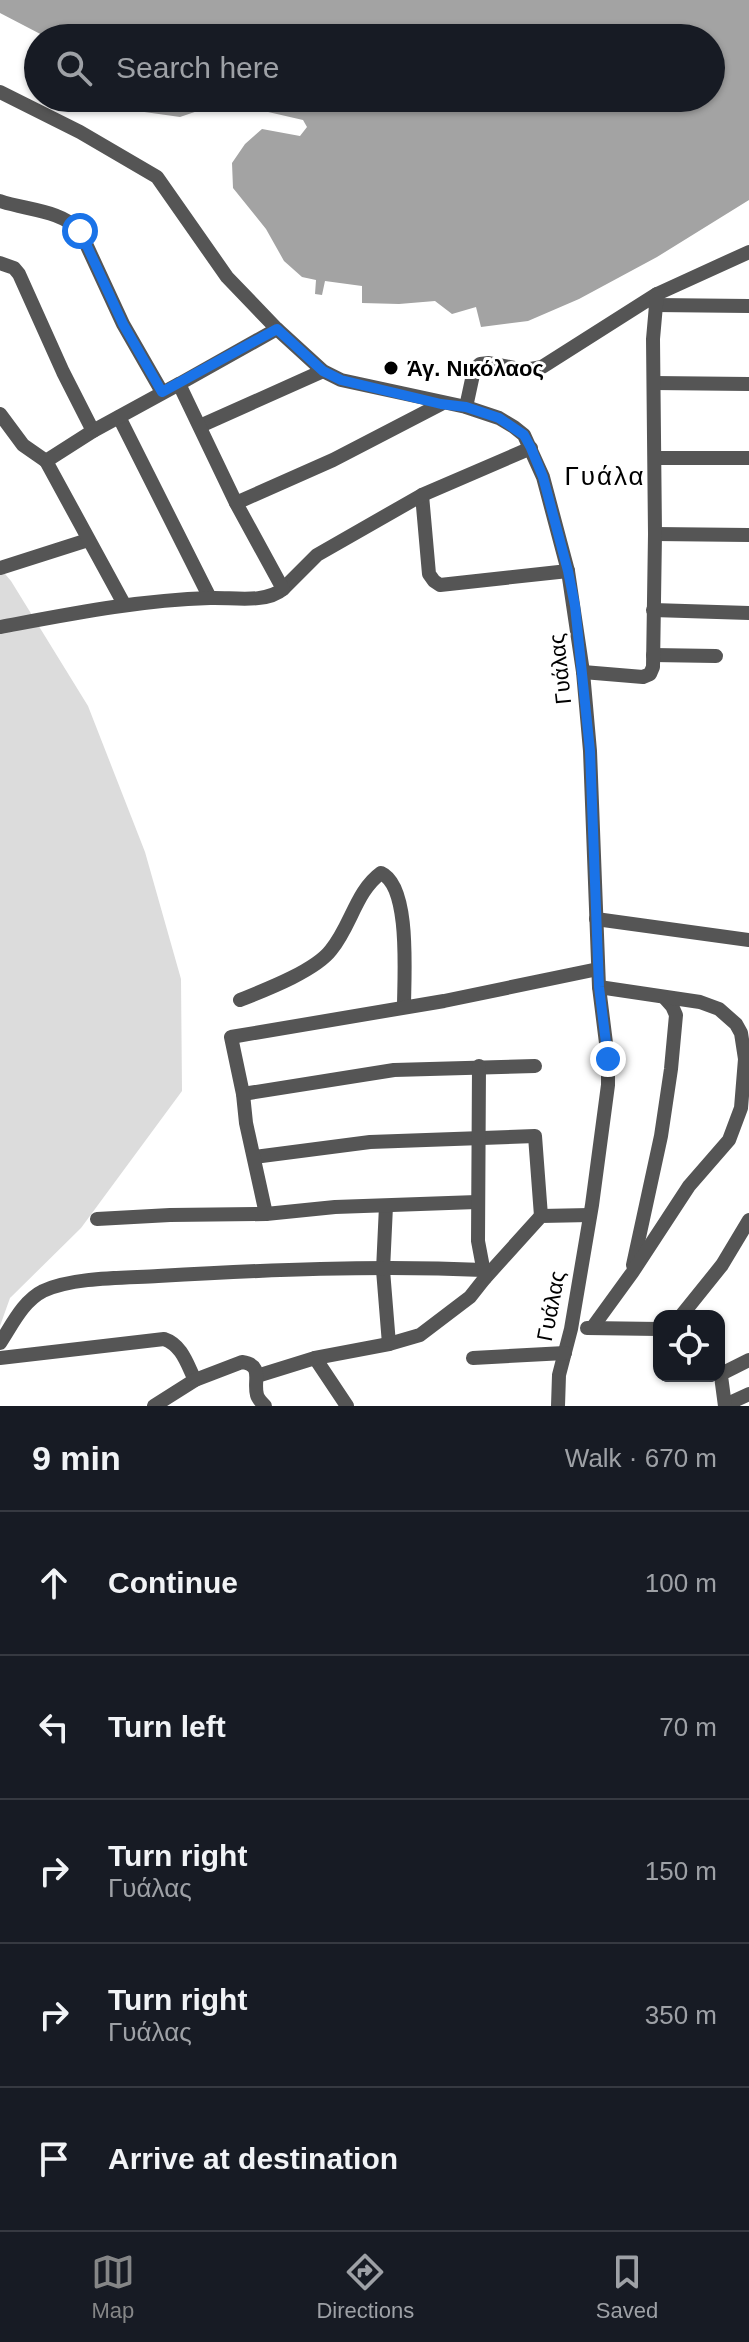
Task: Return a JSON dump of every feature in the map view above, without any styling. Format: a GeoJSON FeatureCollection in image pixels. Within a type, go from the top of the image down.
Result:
{"type":"FeatureCollection","features":[{"type":"Feature","properties":{"kind":"street","name":"Γυάλας"},"geometry":{"type":"LineString","coordinates":[[0,92],[24,104]]}},
{"type":"Feature","properties":{"kind":"street","name":"Γυάλας"},"geometry":{"type":"LineString","coordinates":[[40,112],[157,177],[227,277],[323,371],[341,380],[466,407],[499,418],[524,435],[543,477],[568,571],[583,672],[590,751],[599,987],[608,1059],[602,1143],[571,1329],[559,1375],[558,1406]]}},
{"type":"Feature","properties":{"kind":"street"},"geometry":{"type":"LineString","coordinates":[[0,201],[60,217],[72,222],[80,231],[123,324],[162,392]]}},
{"type":"Feature","properties":{"kind":"street"},"geometry":{"type":"LineString","coordinates":[[466,407],[474,370],[480,364],[525,370],[542,367],[656,300],[749,252]]}},
{"type":"Feature","properties":{"kind":"street"},"geometry":{"type":"LineString","coordinates":[[0,263],[14,268],[19,274],[93,431]]}},
{"type":"Feature","properties":{"kind":"street"},"geometry":{"type":"LineString","coordinates":[[656,300],[749,306]]}},
{"type":"Feature","properties":{"kind":"street"},"geometry":{"type":"LineString","coordinates":[[583,672],[643,677],[650,674],[653,667],[653,339],[656,300]]}},
{"type":"Feature","properties":{"kind":"street"},"geometry":{"type":"LineString","coordinates":[[46,461],[93,431],[277,329]]}},
{"type":"Feature","properties":{"kind":"street"},"geometry":{"type":"LineString","coordinates":[[200,426],[323,371]]}},
{"type":"Feature","properties":{"kind":"street"},"geometry":{"type":"LineString","coordinates":[[654,383],[749,384]]}},
{"type":"Feature","properties":{"kind":"street"},"geometry":{"type":"LineString","coordinates":[[179,384],[236,503],[283,589]]}},
{"type":"Feature","properties":{"kind":"street"},"geometry":{"type":"LineString","coordinates":[[236,503],[333,460],[441,404]]}},
{"type":"Feature","properties":{"kind":"street"},"geometry":{"type":"LineString","coordinates":[[0,414],[23,445],[46,461],[124,604]]}},
{"type":"Feature","properties":{"kind":"street"},"geometry":{"type":"LineString","coordinates":[[119,417],[210,598]]}},
{"type":"Feature","properties":{"kind":"street"},"geometry":{"type":"LineString","coordinates":[[0,627],[124,604],[276,595],[317,555],[422,495],[531,448]]}},
{"type":"Feature","properties":{"kind":"street"},"geometry":{"type":"LineString","coordinates":[[655,458],[749,458]]}},
{"type":"Feature","properties":{"kind":"street"},"geometry":{"type":"LineString","coordinates":[[422,495],[429,574],[440,585],[568,571]]}},
{"type":"Feature","properties":{"kind":"street"},"geometry":{"type":"LineString","coordinates":[[655,534],[749,535]]}},
{"type":"Feature","properties":{"kind":"street"},"geometry":{"type":"LineString","coordinates":[[0,568],[88,540]]}},
{"type":"Feature","properties":{"kind":"street"},"geometry":{"type":"LineString","coordinates":[[653,610],[749,613]]}},
{"type":"Feature","properties":{"kind":"street"},"geometry":{"type":"LineString","coordinates":[[653,655],[716,656]]}},
{"type":"Feature","properties":{"kind":"street"},"geometry":{"type":"LineString","coordinates":[[240,1000],[269,989],[331,951],[368,882],[381,873],[388,876],[394,886],[401,910],[404,1007]]}},
{"type":"Feature","properties":{"kind":"street"},"geometry":{"type":"LineString","coordinates":[[596,919],[749,940]]}},
{"type":"Feature","properties":{"kind":"street"},"geometry":{"type":"LineString","coordinates":[[266,1214],[231,1037],[598,969]]}},
{"type":"Feature","properties":{"kind":"street"},"geometry":{"type":"LineString","coordinates":[[592,1328],[689,1186],[729,1140],[741,1108],[745,1059],[741,1033],[719,1009],[700,1002],[599,987]]}},
{"type":"Feature","properties":{"kind":"street"},"geometry":{"type":"LineString","coordinates":[[632,1273],[661,1136],[671,1069],[676,1015],[664,997]]}},
{"type":"Feature","properties":{"kind":"street"},"geometry":{"type":"LineString","coordinates":[[479,1066],[477,1202],[478,1241],[484,1274]]}},
{"type":"Feature","properties":{"kind":"street"},"geometry":{"type":"LineString","coordinates":[[243,1094],[394,1070],[535,1066]]}},
{"type":"Feature","properties":{"kind":"street"},"geometry":{"type":"LineString","coordinates":[[254,1157],[370,1142],[535,1136],[541,1216]]}},
{"type":"Feature","properties":{"kind":"street"},"geometry":{"type":"LineString","coordinates":[[97,1219],[266,1214],[335,1207],[477,1202]]}},
{"type":"Feature","properties":{"kind":"street"},"geometry":{"type":"LineString","coordinates":[[386,1206],[383,1270],[389,1344]]}},
{"type":"Feature","properties":{"kind":"street"},"geometry":{"type":"LineString","coordinates":[[257,1376],[315,1358],[420,1335],[470,1297],[484,1274],[541,1216],[590,1215]]}},
{"type":"Feature","properties":{"kind":"street"},"geometry":{"type":"LineString","coordinates":[[686,1310],[722,1265],[749,1220]]}},
{"type":"Feature","properties":{"kind":"street"},"geometry":{"type":"LineString","coordinates":[[0,1343],[35,1296],[46,1290],[87,1280],[225,1272],[383,1270],[484,1274]]}},
{"type":"Feature","properties":{"kind":"street"},"geometry":{"type":"LineString","coordinates":[[571,1329],[653,1329]]}},
{"type":"Feature","properties":{"kind":"street"},"geometry":{"type":"LineString","coordinates":[[0,1358],[164,1339],[173,1341],[180,1350],[195,1380]]}},
{"type":"Feature","properties":{"kind":"street"},"geometry":{"type":"LineString","coordinates":[[473,1358],[565,1353]]}},
{"type":"Feature","properties":{"kind":"street"},"geometry":{"type":"LineString","coordinates":[[315,1358],[347,1406]]}},
{"type":"Feature","properties":{"kind":"street"},"geometry":{"type":"LineString","coordinates":[[749,1360],[721,1376],[725,1405],[749,1394]]}},
{"type":"Feature","properties":{"kind":"street"},"geometry":{"type":"LineString","coordinates":[[154,1406],[195,1380],[248,1362],[254,1367],[256,1393],[265,1406]]}},
{"type":"Feature","properties":{"kind":"shaded area"},"geometry":{"type":"Polygon","coordinates":[[[0,0],[749,0],[749,200],[657,257],[579,299],[528,321],[481,327],[476,307],[452,314],[435,301],[362,303],[362,286],[325,281],[322,295],[315,294],[316,280],[302,277],[284,261],[266,229],[233,188],[232,163],[245,144],[262,129],[300,136],[307,127],[303,120],[268,112],[725,112],[725,24],[24,26],[0,13],[0,0]]]}},
{"type":"Feature","properties":{"kind":"shaded area"},"geometry":{"type":"Polygon","coordinates":[[[144,112],[195,112],[180,117],[144,112]]]}},
{"type":"Feature","properties":{"kind":"shaded area"},"geometry":{"type":"Polygon","coordinates":[[[0,568],[88,706],[145,852],[181,979],[182,1091],[81,1228],[10,1298],[0,1326],[0,568]]]}},
{"type":"Feature","properties":{"kind":"place","name":"Άγ. Νικόλαος"},"geometry":{"type":"Point","coordinates":[391,368]}},
{"type":"Feature","properties":{"kind":"district","name":"Γυάλα"},"geometry":{"type":"Point","coordinates":[605,476]}},
{"type":"Feature","properties":{"kind":"route"},"geometry":{"type":"LineString","coordinates":[[80,231],[123,324],[162,392],[277,329],[323,371],[341,380],[466,407],[499,418],[524,435],[543,477],[575,606],[590,751],[599,987],[608,1059]]}}]}
